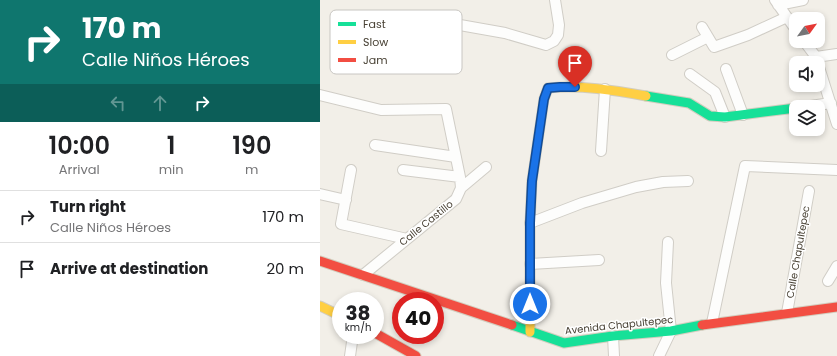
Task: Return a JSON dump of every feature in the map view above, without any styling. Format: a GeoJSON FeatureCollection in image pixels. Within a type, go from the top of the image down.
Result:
{"type":"FeatureCollection","features":[{"type":"Feature","properties":{"kind":"street"},"geometry":{"type":"LineString","coordinates":[[462,25],[505,33],[546,45],[554,41],[558,35],[559,25],[555,0]]}},
{"type":"Feature","properties":{"kind":"street"},"geometry":{"type":"LineString","coordinates":[[776,2],[804,0]]}},
{"type":"Feature","properties":{"kind":"street"},"geometry":{"type":"LineString","coordinates":[[776,2],[789,20]]}},
{"type":"Feature","properties":{"kind":"street"},"geometry":{"type":"LineString","coordinates":[[702,27],[714,47],[748,35],[787,17]]}},
{"type":"Feature","properties":{"kind":"street"},"geometry":{"type":"LineString","coordinates":[[672,55],[708,37]]}},
{"type":"Feature","properties":{"kind":"street"},"geometry":{"type":"LineString","coordinates":[[825,58],[837,54]]}},
{"type":"Feature","properties":{"kind":"street"},"geometry":{"type":"LineString","coordinates":[[726,69],[743,115]]}},
{"type":"Feature","properties":{"kind":"street"},"geometry":{"type":"LineString","coordinates":[[690,74],[715,92],[725,117]]}},
{"type":"Feature","properties":{"kind":"street"},"geometry":{"type":"LineString","coordinates":[[825,85],[837,124]]}},
{"type":"Feature","properties":{"kind":"street"},"geometry":{"type":"LineString","coordinates":[[530,332],[530,223],[532,181],[544,99],[548,88],[560,87],[605,89],[689,103],[710,116],[725,117],[789,109]]}},
{"type":"Feature","properties":{"kind":"street"},"geometry":{"type":"LineString","coordinates":[[601,151],[605,89]]}},
{"type":"Feature","properties":{"kind":"street"},"geometry":{"type":"LineString","coordinates":[[320,95],[381,110],[446,109],[460,177],[460,188]]}},
{"type":"Feature","properties":{"kind":"street"},"geometry":{"type":"LineString","coordinates":[[825,104],[831,103]]}},
{"type":"Feature","properties":{"kind":"street"},"geometry":{"type":"LineString","coordinates":[[375,144],[456,157]]}},
{"type":"Feature","properties":{"kind":"street"},"geometry":{"type":"LineString","coordinates":[[712,323],[745,166],[837,170]]}},
{"type":"Feature","properties":{"kind":"street"},"geometry":{"type":"LineString","coordinates":[[460,188],[486,167]]}},
{"type":"Feature","properties":{"kind":"street"},"geometry":{"type":"LineString","coordinates":[[351,170],[341,224],[407,239]]}},
{"type":"Feature","properties":{"kind":"street"},"geometry":{"type":"LineString","coordinates":[[403,170],[460,177]]}},
{"type":"Feature","properties":{"kind":"street"},"geometry":{"type":"LineString","coordinates":[[530,223],[582,203],[636,187],[663,182],[688,181]]}},
{"type":"Feature","properties":{"kind":"street","name":"Calle Castillo"},"geometry":{"type":"LineString","coordinates":[[363,275],[456,199],[460,188]]}},
{"type":"Feature","properties":{"kind":"street","name":"Calle Chapultepec"},"geometry":{"type":"LineString","coordinates":[[787,313],[809,191]]}},
{"type":"Feature","properties":{"kind":"street"},"geometry":{"type":"LineString","coordinates":[[320,194],[346,200]]}},
{"type":"Feature","properties":{"kind":"street"},"geometry":{"type":"LineString","coordinates":[[659,356],[671,331],[666,283],[668,242]]}},
{"type":"Feature","properties":{"kind":"street","name":"Avenida Chapultepec"},"geometry":{"type":"LineString","coordinates":[[320,260],[564,343],[613,336],[671,331],[712,323],[837,307]]}},
{"type":"Feature","properties":{"kind":"street"},"geometry":{"type":"LineString","coordinates":[[530,264],[599,260]]}},
{"type":"Feature","properties":{"kind":"street"},"geometry":{"type":"LineString","coordinates":[[828,281],[837,266]]}},
{"type":"Feature","properties":{"kind":"street"},"geometry":{"type":"LineString","coordinates":[[320,306],[332,312]]}},
{"type":"Feature","properties":{"kind":"street"},"geometry":{"type":"LineString","coordinates":[[613,336],[614,356]]}},
{"type":"Feature","properties":{"kind":"street"},"geometry":{"type":"LineString","coordinates":[[384,339],[416,356]]}},
{"type":"Feature","properties":{"kind":"street"},"geometry":{"type":"LineString","coordinates":[[350,356],[352,344]]}},
{"type":"Feature","properties":{"kind":"traffic: fast"},"geometry":{"type":"LineString","coordinates":[[646,96],[689,103],[710,116],[725,117],[789,109]]}},
{"type":"Feature","properties":{"kind":"traffic: fast"},"geometry":{"type":"LineString","coordinates":[[512,325],[564,343],[613,336],[671,331],[702,325]]}},
{"type":"Feature","properties":{"kind":"traffic: slow"},"geometry":{"type":"LineString","coordinates":[[530,332],[530,223],[532,181],[544,99],[548,88],[573,87],[646,96]]}},
{"type":"Feature","properties":{"kind":"traffic: slow"},"geometry":{"type":"LineString","coordinates":[[320,306],[332,312]]}},
{"type":"Feature","properties":{"kind":"traffic: jam"},"geometry":{"type":"LineString","coordinates":[[320,261],[512,325]]}},
{"type":"Feature","properties":{"kind":"traffic: jam"},"geometry":{"type":"LineString","coordinates":[[702,325],[837,307]]}},
{"type":"Feature","properties":{"kind":"traffic: jam"},"geometry":{"type":"LineString","coordinates":[[384,338],[416,356]]}},
{"type":"Feature","properties":{"kind":"route"},"geometry":{"type":"LineString","coordinates":[[530,304],[530,223],[532,181],[544,99],[548,88],[575,87]]}}]}
